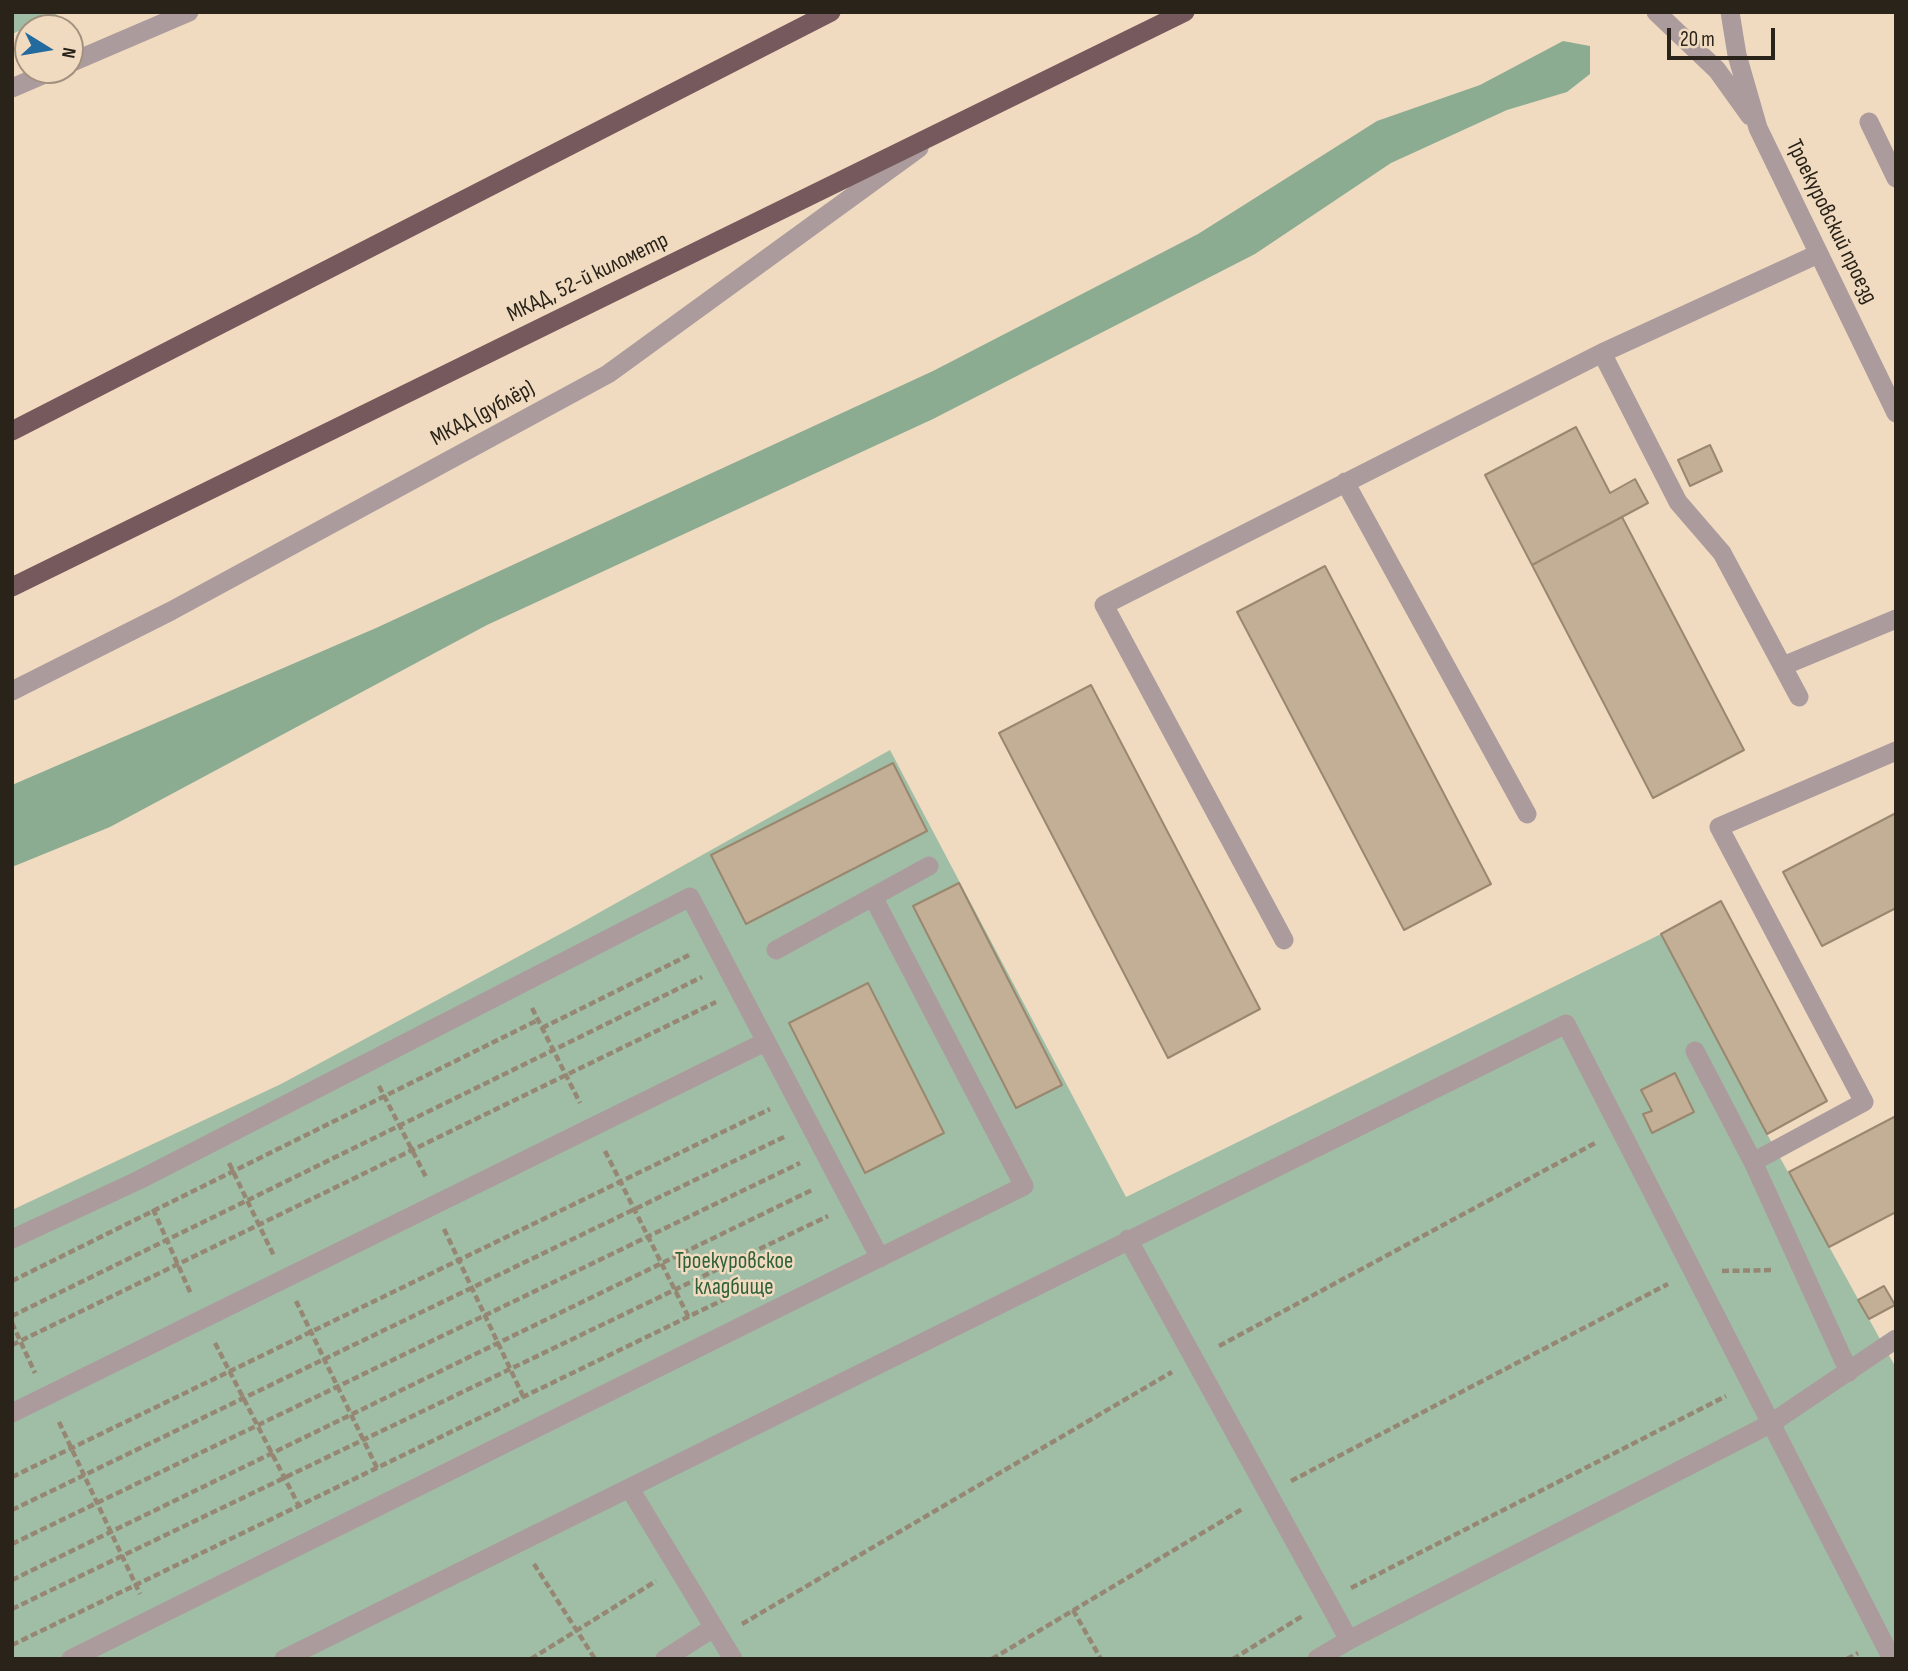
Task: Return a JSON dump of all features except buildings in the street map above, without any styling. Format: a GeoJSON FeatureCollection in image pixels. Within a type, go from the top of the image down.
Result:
{"type":"FeatureCollection","features":[{"type":"Feature","properties":{"kind":"highway"},"geometry":{"type":"LineString","coordinates":[[12,431],[831,12]]}},
{"type":"Feature","properties":{"kind":"highway","name":"МКАД, 52-й километр"},"geometry":{"type":"LineString","coordinates":[[12,587],[1185,12]]}},
{"type":"Feature","properties":{"kind":"street"},"geometry":{"type":"LineString","coordinates":[[84,57],[189,12]]}},
{"type":"Feature","properties":{"kind":"street","name":"Троекуровский проезд"},"geometry":{"type":"LineString","coordinates":[[1656,12],[1717,70],[1758,128]]}},
{"type":"Feature","properties":{"kind":"street","name":"Троекуровский проезд"},"geometry":{"type":"LineString","coordinates":[[1730,12],[1737,55],[1758,128],[1896,413]]}},
{"type":"Feature","properties":{"kind":"street"},"geometry":{"type":"LineString","coordinates":[[1869,122],[1896,178]]}},
{"type":"Feature","properties":{"kind":"street","name":"МКАД (дублёр)"},"geometry":{"type":"LineString","coordinates":[[12,691],[171,611],[608,374],[945,130]]}},
{"type":"Feature","properties":{"kind":"street"},"geometry":{"type":"LineString","coordinates":[[1284,940],[1104,605],[1602,353],[1818,254]]}},
{"type":"Feature","properties":{"kind":"street"},"geometry":{"type":"LineString","coordinates":[[1602,353],[1678,502],[1722,553],[1799,697]]}},
{"type":"Feature","properties":{"kind":"street"},"geometry":{"type":"LineString","coordinates":[[1345,482],[1527,814]]}},
{"type":"Feature","properties":{"kind":"street"},"geometry":{"type":"LineString","coordinates":[[1783,666],[1896,619]]}},
{"type":"Feature","properties":{"kind":"street"},"geometry":{"type":"LineString","coordinates":[[1753,1162],[1864,1102],[1719,827],[1896,751]]}},
{"type":"Feature","properties":{"kind":"street"},"geometry":{"type":"LineString","coordinates":[[775,950],[929,866]]}},
{"type":"Feature","properties":{"kind":"street"},"geometry":{"type":"LineString","coordinates":[[12,1239],[139,1180],[690,897],[880,1258]]}},
{"type":"Feature","properties":{"kind":"street"},"geometry":{"type":"LineString","coordinates":[[71,1659],[1024,1186],[873,897]]}},
{"type":"Feature","properties":{"kind":"street"},"geometry":{"type":"LineString","coordinates":[[284,1659],[1566,1024],[1892,1659]]}},
{"type":"Feature","properties":{"kind":"street"},"geometry":{"type":"LineString","coordinates":[[12,1413],[765,1042]]}},
{"type":"Feature","properties":{"kind":"street"},"geometry":{"type":"LineString","coordinates":[[1695,1051],[1753,1162],[1849,1372]]}},
{"type":"Feature","properties":{"kind":"street"},"geometry":{"type":"LineString","coordinates":[[1128,1240],[1349,1640]]}},
{"type":"Feature","properties":{"kind":"street"},"geometry":{"type":"LineString","coordinates":[[1317,1659],[1349,1640],[1770,1424],[1896,1339]]}},
{"type":"Feature","properties":{"kind":"street"},"geometry":{"type":"LineString","coordinates":[[630,1489],[733,1659]]}},
{"type":"Feature","properties":{"kind":"street"},"geometry":{"type":"LineString","coordinates":[[665,1659],[717,1632]]}},
{"type":"Feature","properties":{"kind":"path"},"geometry":{"type":"LineString","coordinates":[[542,1028],[713,943]]}},
{"type":"Feature","properties":{"kind":"path"},"geometry":{"type":"LineString","coordinates":[[12,1316],[725,966]]}},
{"type":"Feature","properties":{"kind":"path"},"geometry":{"type":"LineString","coordinates":[[520,985],[704,1347]]}},
{"type":"Feature","properties":{"kind":"path"},"geometry":{"type":"LineString","coordinates":[[12,1345],[739,991]]}},
{"type":"Feature","properties":{"kind":"path"},"geometry":{"type":"LineString","coordinates":[[12,1281],[538,1020]]}},
{"type":"Feature","properties":{"kind":"path"},"geometry":{"type":"LineString","coordinates":[[367,1063],[412,1150],[458,1260],[539,1428]]}},
{"type":"Feature","properties":{"kind":"path"},"geometry":{"type":"LineString","coordinates":[[12,1477],[794,1097]]}},
{"type":"Feature","properties":{"kind":"path"},"geometry":{"type":"LineString","coordinates":[[12,1510],[809,1125]]}},
{"type":"Feature","properties":{"kind":"path"},"geometry":{"type":"LineString","coordinates":[[717,1632],[1194,1359],[1620,1130]]}},
{"type":"Feature","properties":{"kind":"path"},"geometry":{"type":"LineString","coordinates":[[218,1140],[393,1500]]}},
{"type":"Feature","properties":{"kind":"path"},"geometry":{"type":"LineString","coordinates":[[12,1544],[823,1152]]}},
{"type":"Feature","properties":{"kind":"path"},"geometry":{"type":"LineString","coordinates":[[12,1580],[837,1178]]}},
{"type":"Feature","properties":{"kind":"path"},"geometry":{"type":"LineString","coordinates":[[139,1180],[203,1319],[316,1539]]}},
{"type":"Feature","properties":{"kind":"path"},"geometry":{"type":"LineString","coordinates":[[12,1609],[851,1205]]}},
{"type":"Feature","properties":{"kind":"path"},"geometry":{"type":"LineString","coordinates":[[992,1659],[1268,1493],[1693,1271],[1802,1270]]}},
{"type":"Feature","properties":{"kind":"path"},"geometry":{"type":"LineString","coordinates":[[12,1645],[736,1294]]}},
{"type":"Feature","properties":{"kind":"path"},"geometry":{"type":"LineString","coordinates":[[12,1323],[151,1619]]}},
{"type":"Feature","properties":{"kind":"path"},"geometry":{"type":"LineString","coordinates":[[1233,1659],[1327,1601],[1749,1384]]}},
{"type":"Feature","properties":{"kind":"path"},"geometry":{"type":"LineString","coordinates":[[521,1542],[595,1659]]}},
{"type":"Feature","properties":{"kind":"path"},"geometry":{"type":"LineString","coordinates":[[531,1659],[677,1567]]}},
{"type":"Feature","properties":{"kind":"path"},"geometry":{"type":"LineString","coordinates":[[1073,1611],[1101,1659]]}},
{"type":"Feature","properties":{"kind":"green space"},"geometry":{"type":"Polygon","coordinates":[[[12,12],[62,12],[14,14],[12,34],[12,12]]]}},
{"type":"Feature","properties":{"kind":"green space"},"geometry":{"type":"Polygon","coordinates":[[[1563,41],[1590,46],[1590,74],[1567,92],[1507,110],[1391,163],[1255,254],[933,419],[487,625],[110,827],[12,867],[12,785],[376,628],[933,371],[1198,234],[1377,121],[1480,85],[1563,41]]]}},
{"type":"Feature","properties":{"kind":"green space","name":"Троекуровское кладбище"},"geometry":{"type":"Polygon","coordinates":[[[890,750],[1126,1197],[1661,934],[1896,1368],[1896,1659],[12,1659],[12,1210],[281,1084],[577,925],[890,750]]]}}]}
